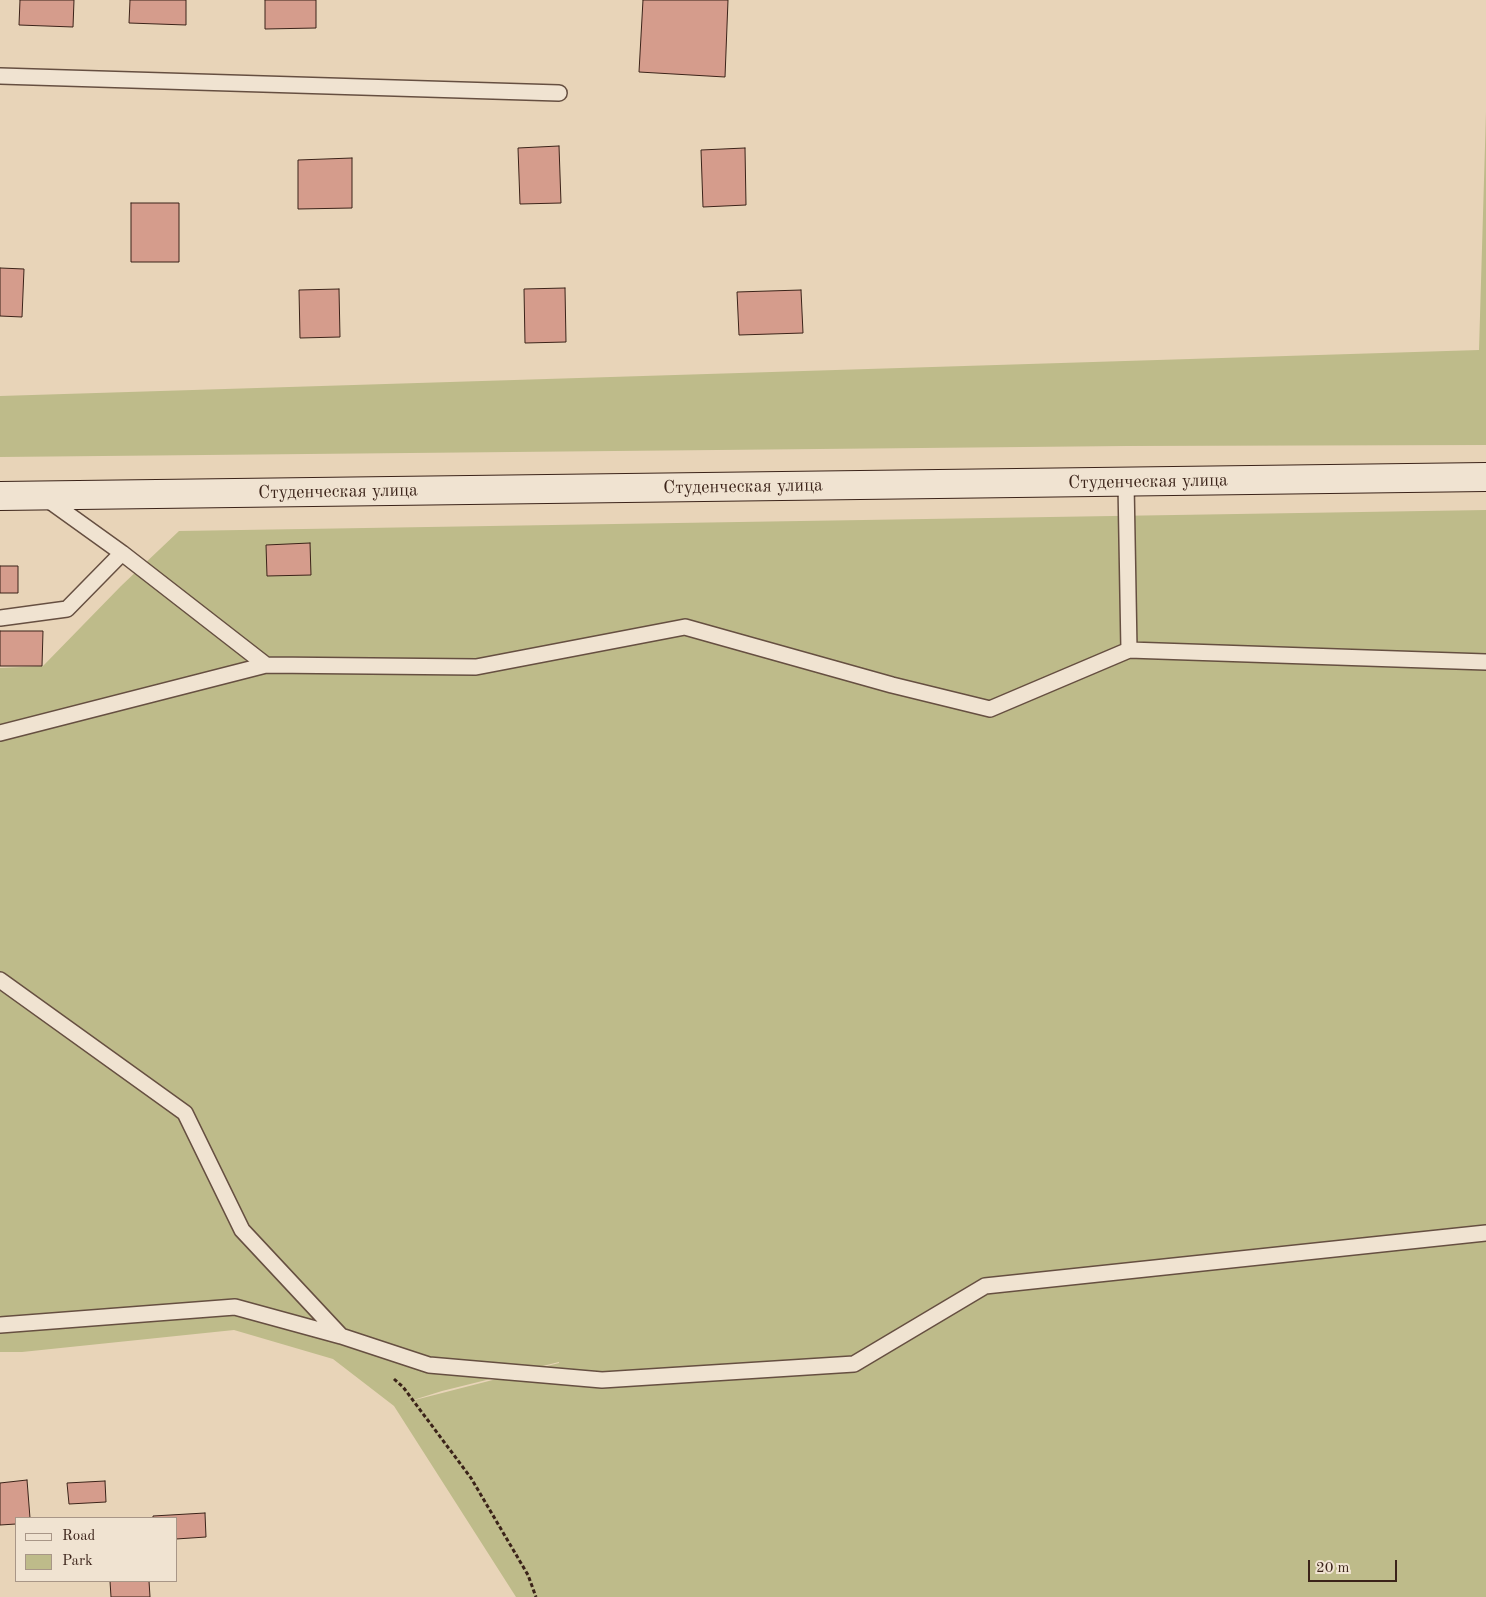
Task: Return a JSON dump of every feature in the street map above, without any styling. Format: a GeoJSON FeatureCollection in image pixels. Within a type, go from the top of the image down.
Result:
{"type":"FeatureCollection","features":[{"type":"Feature","properties":{"kind":"main road","name":"Студенческая улица"},"geometry":{"type":"LineString","coordinates":[[0,496],[1486,477]]}},
{"type":"Feature","properties":{"kind":"lane"},"geometry":{"type":"LineString","coordinates":[[0,76],[559,93]]}},
{"type":"Feature","properties":{"kind":"lane"},"geometry":{"type":"LineString","coordinates":[[1126,483],[1129,650]]}},
{"type":"Feature","properties":{"kind":"lane"},"geometry":{"type":"LineString","coordinates":[[41,495],[122,553],[266,665]]}},
{"type":"Feature","properties":{"kind":"lane"},"geometry":{"type":"LineString","coordinates":[[0,618],[67,609],[122,553]]}},
{"type":"Feature","properties":{"kind":"lane"},"geometry":{"type":"LineString","coordinates":[[0,733],[266,665],[476,667],[685,627],[892,685],[990,709],[1129,650],[1486,662]]}},
{"type":"Feature","properties":{"kind":"lane"},"geometry":{"type":"LineString","coordinates":[[0,980],[186,1113],[242,1230],[341,1336]]}},
{"type":"Feature","properties":{"kind":"lane"},"geometry":{"type":"LineString","coordinates":[[0,1325],[234,1307],[341,1336],[429,1365],[602,1380],[854,1364],[985,1286],[1486,1233]]}},
{"type":"Feature","properties":{"kind":"path"},"geometry":{"type":"LineString","coordinates":[[388,1374],[403,1386],[471,1478],[528,1575],[536,1597]]}},
{"type":"Feature","properties":{"kind":"green space"},"geometry":{"type":"Polygon","coordinates":[[[1486,112],[1486,445],[1126,446],[0,457],[0,396],[1479,350],[1486,112]]]}},
{"type":"Feature","properties":{"kind":"green space"},"geometry":{"type":"Polygon","coordinates":[[[1486,510],[1486,1597],[516,1597],[394,1406],[333,1359],[234,1330],[22,1352],[0,1352],[0,668],[43,666],[121,586],[179,531],[1486,510]],[[559,1363],[442,1391],[407,1402],[559,1363]]]}},
{"type":"Feature","properties":{"kind":"building"},"geometry":{"type":"Polygon","coordinates":[[[20,0],[74,0],[73,27],[19,25],[20,0]]]}},
{"type":"Feature","properties":{"kind":"building"},"geometry":{"type":"Polygon","coordinates":[[[130,0],[186,0],[186,25],[129,23],[130,0]]]}},
{"type":"Feature","properties":{"kind":"building"},"geometry":{"type":"Polygon","coordinates":[[[265,0],[316,0],[316,28],[265,29],[265,0]]]}},
{"type":"Feature","properties":{"kind":"building"},"geometry":{"type":"Polygon","coordinates":[[[643,0],[728,0],[725,77],[639,72],[643,0]]]}},
{"type":"Feature","properties":{"kind":"building"},"geometry":{"type":"Polygon","coordinates":[[[559,146],[561,203],[520,204],[518,148],[559,146]]]}},
{"type":"Feature","properties":{"kind":"building"},"geometry":{"type":"Polygon","coordinates":[[[745,148],[746,205],[703,207],[701,150],[745,148]]]}},
{"type":"Feature","properties":{"kind":"building"},"geometry":{"type":"Polygon","coordinates":[[[352,158],[352,208],[298,209],[298,160],[352,158]]]}},
{"type":"Feature","properties":{"kind":"building"},"geometry":{"type":"Polygon","coordinates":[[[131,203],[179,203],[179,262],[131,262],[131,203]]]}},
{"type":"Feature","properties":{"kind":"building"},"geometry":{"type":"Polygon","coordinates":[[[0,268],[24,269],[22,317],[0,316],[0,268]]]}},
{"type":"Feature","properties":{"kind":"building"},"geometry":{"type":"Polygon","coordinates":[[[565,288],[566,342],[525,343],[524,289],[565,288]]]}},
{"type":"Feature","properties":{"kind":"building"},"geometry":{"type":"Polygon","coordinates":[[[339,289],[340,337],[300,338],[299,290],[339,289]]]}},
{"type":"Feature","properties":{"kind":"building"},"geometry":{"type":"Polygon","coordinates":[[[801,290],[803,333],[739,335],[737,292],[801,290]]]}},
{"type":"Feature","properties":{"kind":"building"},"geometry":{"type":"Polygon","coordinates":[[[310,543],[311,575],[267,576],[266,545],[310,543]]]}},
{"type":"Feature","properties":{"kind":"building"},"geometry":{"type":"Polygon","coordinates":[[[0,566],[18,566],[18,593],[0,593],[0,566]]]}},
{"type":"Feature","properties":{"kind":"building"},"geometry":{"type":"Polygon","coordinates":[[[0,631],[43,631],[42,666],[0,666],[0,631]]]}},
{"type":"Feature","properties":{"kind":"building"},"geometry":{"type":"Polygon","coordinates":[[[27,1480],[30,1517],[15,1517],[15,1524],[0,1525],[0,1483],[27,1480]]]}},
{"type":"Feature","properties":{"kind":"building"},"geometry":{"type":"Polygon","coordinates":[[[105,1481],[106,1502],[69,1504],[67,1483],[105,1481]]]}},
{"type":"Feature","properties":{"kind":"building"},"geometry":{"type":"Polygon","coordinates":[[[205,1513],[206,1537],[178,1539],[178,1517],[153,1516],[205,1513]]]}},
{"type":"Feature","properties":{"kind":"building"},"geometry":{"type":"Polygon","coordinates":[[[110,1582],[149,1582],[150,1597],[111,1597],[110,1582]]]}}]}
